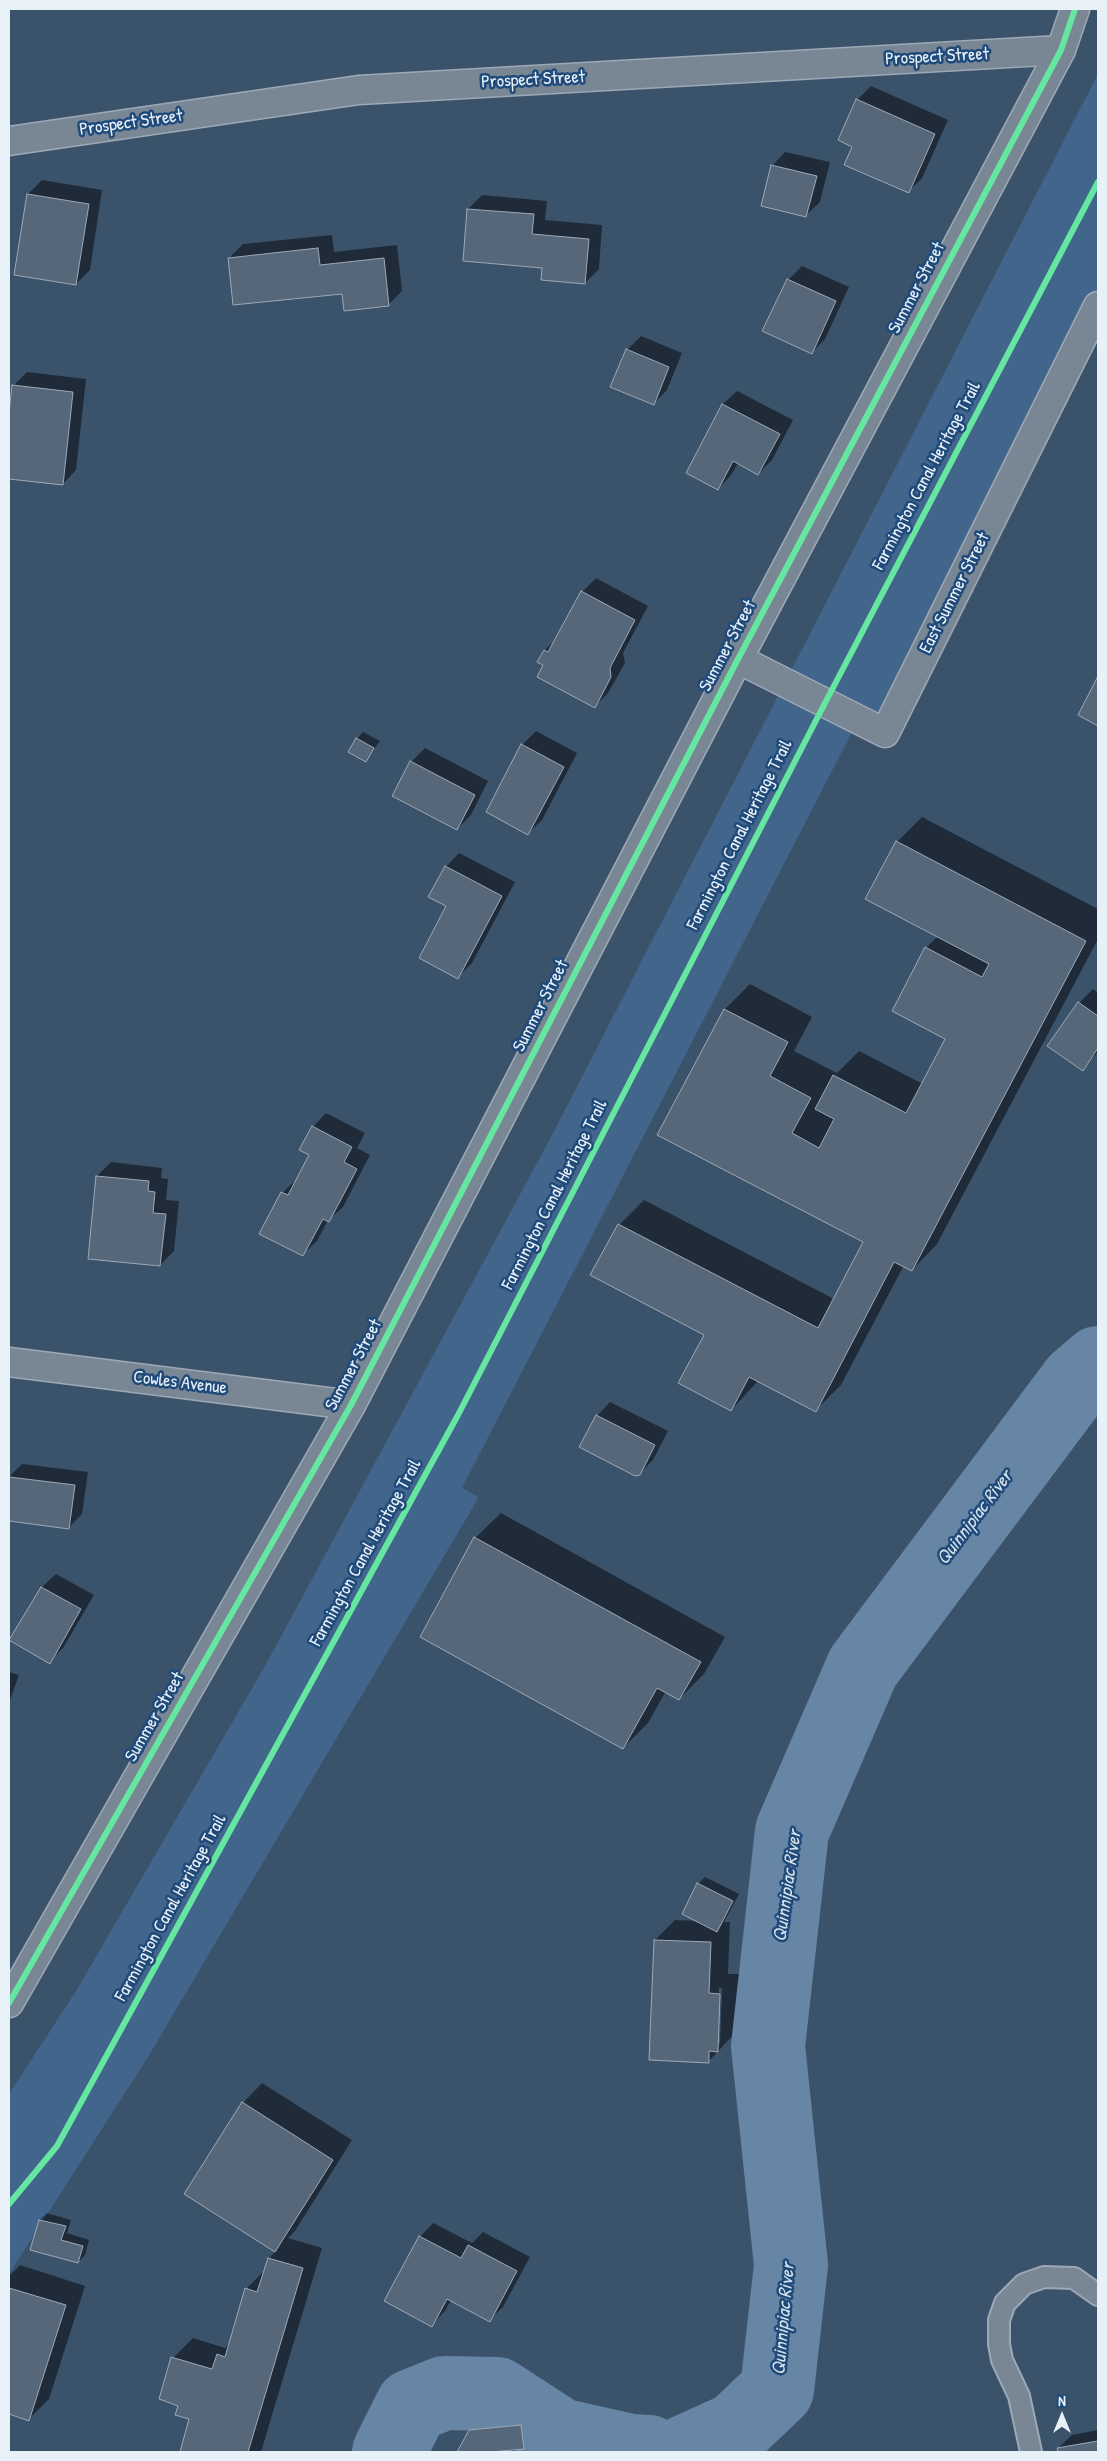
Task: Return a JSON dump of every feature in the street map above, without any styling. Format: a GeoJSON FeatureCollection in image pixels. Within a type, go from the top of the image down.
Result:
{"type":"FeatureCollection","features":[{"type":"Feature","properties":{"kind":"street","name":"Summer Street"},"geometry":{"type":"LineString","coordinates":[[9,2004],[350,1405],[738,659],[1061,50],[1075,9]]}},
{"type":"Feature","properties":{"kind":"street","name":"Prospect Street"},"geometry":{"type":"LineString","coordinates":[[9,141],[359,90],[1061,50]]}},
{"type":"Feature","properties":{"kind":"street","name":"East Summer Street"},"geometry":{"type":"LineString","coordinates":[[738,659],[885,733],[1098,306]]}},
{"type":"Feature","properties":{"kind":"street","name":"Cowles Avenue"},"geometry":{"type":"LineString","coordinates":[[9,1362],[350,1405]]}},
{"type":"Feature","properties":{"kind":"lane"},"geometry":{"type":"LineString","coordinates":[[1031,2452],[1019,2396],[1002,2360],[999,2344],[999,2320],[1005,2303],[1024,2284],[1044,2277],[1074,2278],[1098,2295]]}},
{"type":"Feature","properties":{"kind":"shaded area"},"geometry":{"type":"Polygon","coordinates":[[[1098,74],[1098,296],[869,740],[852,732],[462,1488],[478,1497],[472,1509],[148,2057],[9,2274],[9,2094],[76,1991],[265,1666],[550,1139],[1098,74]]]}},
{"type":"Feature","properties":{"kind":"building"},"geometry":{"type":"Polygon","coordinates":[[[856,99],[935,134],[909,193],[844,165],[852,147],[838,140],[856,99]]]}},
{"type":"Feature","properties":{"kind":"building"},"geometry":{"type":"Polygon","coordinates":[[[771,165],[817,176],[806,217],[761,206],[771,165]]]}},
{"type":"Feature","properties":{"kind":"building"},"geometry":{"type":"Polygon","coordinates":[[[27,194],[89,204],[76,285],[14,275],[27,194]]]}},
{"type":"Feature","properties":{"kind":"building"},"geometry":{"type":"Polygon","coordinates":[[[467,209],[534,214],[532,234],[589,239],[585,284],[541,280],[542,268],[463,261],[467,209]]]}},
{"type":"Feature","properties":{"kind":"building"},"geometry":{"type":"Polygon","coordinates":[[[318,248],[320,265],[384,258],[389,306],[344,311],[342,294],[233,305],[228,258],[318,248]]]}},
{"type":"Feature","properties":{"kind":"building"},"geometry":{"type":"Polygon","coordinates":[[[787,279],[836,301],[812,354],[762,331],[787,279]]]}},
{"type":"Feature","properties":{"kind":"building"},"geometry":{"type":"Polygon","coordinates":[[[626,349],[669,367],[654,405],[610,387],[626,349]]]}},
{"type":"Feature","properties":{"kind":"building"},"geometry":{"type":"Polygon","coordinates":[[[12,385],[73,392],[63,485],[9,479],[9,413],[12,385]]]}},
{"type":"Feature","properties":{"kind":"building"},"geometry":{"type":"Polygon","coordinates":[[[722,404],[780,434],[758,475],[733,461],[718,490],[686,473],[722,404]]]}},
{"type":"Feature","properties":{"kind":"building"},"geometry":{"type":"Polygon","coordinates":[[[581,591],[635,620],[610,668],[611,677],[595,708],[537,677],[543,665],[537,662],[544,650],[548,652],[581,591]]]}},
{"type":"Feature","properties":{"kind":"building"},"geometry":{"type":"Polygon","coordinates":[[[1098,676],[1098,726],[1078,715],[1098,676]]]}},
{"type":"Feature","properties":{"kind":"building"},"geometry":{"type":"Polygon","coordinates":[[[356,738],[374,748],[366,762],[348,752],[356,738]]]}},
{"type":"Feature","properties":{"kind":"building"},"geometry":{"type":"Polygon","coordinates":[[[521,744],[564,767],[528,835],[486,812],[521,744]]]}},
{"type":"Feature","properties":{"kind":"building"},"geometry":{"type":"Polygon","coordinates":[[[410,761],[475,795],[457,830],[392,796],[410,761]]]}},
{"type":"Feature","properties":{"kind":"building"},"geometry":{"type":"Polygon","coordinates":[[[896,841],[1086,941],[912,1271],[894,1262],[816,1412],[749,1377],[731,1411],[678,1383],[704,1335],[590,1275],[618,1224],[818,1328],[863,1242],[657,1135],[724,1009],[788,1042],[770,1076],[811,1098],[792,1133],[819,1148],[834,1119],[815,1109],[833,1075],[906,1113],[945,1039],[892,1011],[925,947],[982,977],[989,964],[865,899],[896,841]]]}},
{"type":"Feature","properties":{"kind":"building"},"geometry":{"type":"Polygon","coordinates":[[[445,866],[502,896],[458,979],[419,958],[446,906],[428,897],[445,866]]]}},
{"type":"Feature","properties":{"kind":"building"},"geometry":{"type":"Polygon","coordinates":[[[1078,1002],[1098,1016],[1098,1048],[1083,1071],[1047,1046],[1078,1002]]]}},
{"type":"Feature","properties":{"kind":"building"},"geometry":{"type":"Polygon","coordinates":[[[312,1126],[352,1147],[344,1162],[357,1169],[329,1222],[323,1219],[303,1256],[259,1234],[281,1192],[288,1195],[309,1155],[299,1150],[312,1126]]]}},
{"type":"Feature","properties":{"kind":"building"},"geometry":{"type":"Polygon","coordinates":[[[96,1176],[149,1181],[148,1191],[155,1192],[153,1213],[166,1214],[160,1266],[88,1259],[96,1176]]]}},
{"type":"Feature","properties":{"kind":"building"},"geometry":{"type":"Polygon","coordinates":[[[596,1415],[655,1445],[640,1475],[635,1476],[579,1447],[596,1415]]]}},
{"type":"Feature","properties":{"kind":"building"},"geometry":{"type":"Polygon","coordinates":[[[9,1477],[75,1485],[69,1529],[9,1521],[9,1477]]]}},
{"type":"Feature","properties":{"kind":"building"},"geometry":{"type":"Polygon","coordinates":[[[474,1537],[701,1662],[679,1700],[657,1688],[623,1749],[420,1637],[474,1537]]]}},
{"type":"Feature","properties":{"kind":"building"},"geometry":{"type":"Polygon","coordinates":[[[41,1587],[81,1609],[50,1664],[9,1640],[41,1587]]]}},
{"type":"Feature","properties":{"kind":"building"},"geometry":{"type":"Polygon","coordinates":[[[697,1883],[733,1901],[717,1932],[682,1914],[697,1883]]]}},
{"type":"Feature","properties":{"kind":"building"},"geometry":{"type":"Polygon","coordinates":[[[654,1940],[711,1942],[709,1993],[720,1994],[718,2052],[709,2051],[709,2063],[649,2060],[654,1940]]]}},
{"type":"Feature","properties":{"kind":"building"},"geometry":{"type":"Polygon","coordinates":[[[242,2102],[333,2160],[275,2252],[184,2194],[242,2102]]]}},
{"type":"Feature","properties":{"kind":"building"},"geometry":{"type":"Polygon","coordinates":[[[39,2220],[66,2226],[61,2240],[83,2246],[78,2263],[30,2250],[39,2220]]]}},
{"type":"Feature","properties":{"kind":"building"},"geometry":{"type":"Polygon","coordinates":[[[419,2236],[461,2258],[468,2245],[517,2271],[490,2322],[447,2299],[432,2327],[384,2301],[419,2236]]]}},
{"type":"Feature","properties":{"kind":"building"},"geometry":{"type":"Polygon","coordinates":[[[268,2258],[303,2268],[248,2452],[180,2452],[189,2419],[175,2415],[178,2406],[159,2399],[171,2357],[212,2369],[217,2354],[225,2357],[245,2288],[257,2292],[268,2258]]]}},
{"type":"Feature","properties":{"kind":"building"},"geometry":{"type":"Polygon","coordinates":[[[9,2288],[66,2305],[29,2421],[9,2414],[9,2288]]]}},
{"type":"Feature","properties":{"kind":"building"},"geometry":{"type":"Polygon","coordinates":[[[521,2425],[524,2449],[491,2452],[457,2452],[469,2430],[521,2425]]]}},
{"type":"Feature","properties":{"kind":"building"},"geometry":{"type":"Polygon","coordinates":[[[1098,2441],[1098,2452],[1058,2452],[1057,2448],[1098,2441]]]}},
{"type":"Feature","properties":{"kind":"waterway","name":"Quinnipiac River"},"geometry":{"type":"LineString","coordinates":[[685,2452],[736,2429],[777,2390],[791,2265],[768,2046],[792,1831],[863,1667],[1077,1381],[1098,1363]]}},
{"type":"Feature","properties":{"kind":"waterway","name":"Quinnipiac River"},"geometry":{"type":"LineString","coordinates":[[389,2452],[412,2406],[444,2393],[497,2394],[560,2435],[631,2451],[649,2452]]}},
{"type":"Feature","properties":{"kind":"cycle path"},"geometry":{"type":"LineString","coordinates":[[9,2003],[351,1405],[738,659],[1061,50],[1075,9]]}},
{"type":"Feature","properties":{"kind":"cycle path","name":"Farmington Canal Heritage Trail"},"geometry":{"type":"LineString","coordinates":[[9,2204],[57,2146],[458,1415],[825,703],[1098,182]]}}]}
